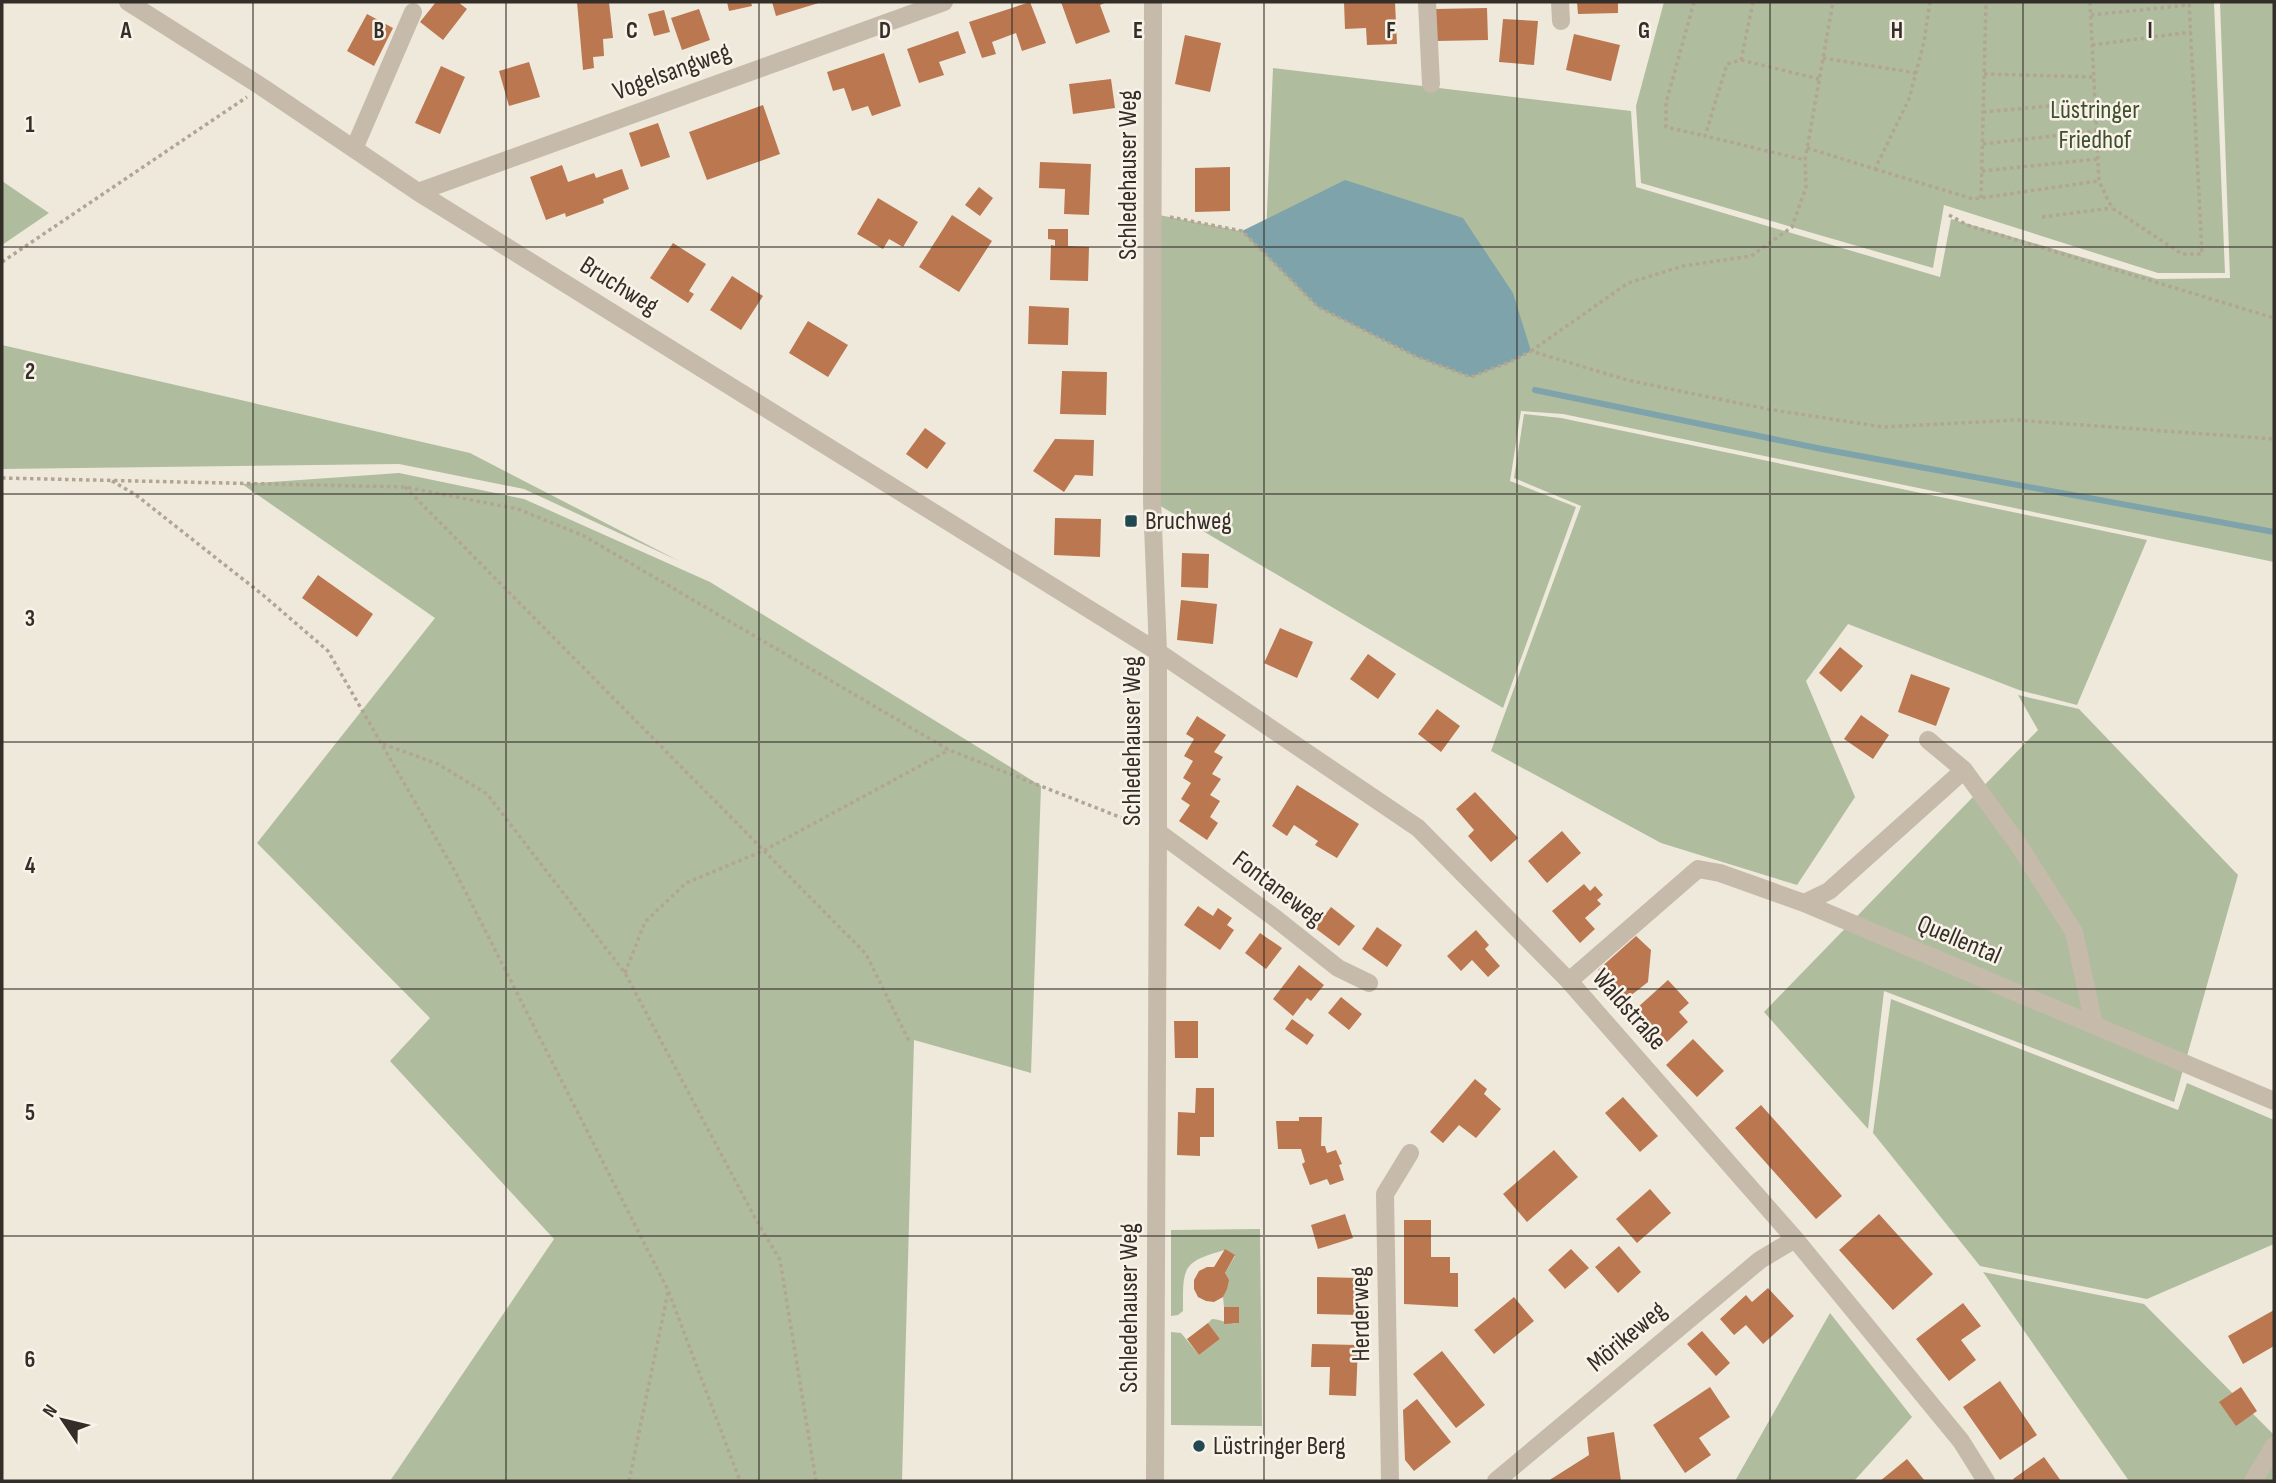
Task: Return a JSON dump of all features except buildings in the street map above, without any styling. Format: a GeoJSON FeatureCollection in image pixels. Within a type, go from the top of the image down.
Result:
{"type":"FeatureCollection","features":[{"type":"Feature","properties":{"kind":"street","name":"Bruchweg"},"geometry":{"type":"LineString","coordinates":[[128,2],[262,87],[418,192],[1158,652]]}},
{"type":"Feature","properties":{"kind":"street","name":"Vogelsangweg"},"geometry":{"type":"LineString","coordinates":[[418,192],[944,2]]}},
{"type":"Feature","properties":{"kind":"street","name":"Schledehauser Weg"},"geometry":{"type":"LineString","coordinates":[[1153,2],[1152,501],[1158,652],[1163,1323],[1155,1481]]}},
{"type":"Feature","properties":{"kind":"street"},"geometry":{"type":"LineString","coordinates":[[1427,2],[1431,84]]}},
{"type":"Feature","properties":{"kind":"street"},"geometry":{"type":"LineString","coordinates":[[1560,2],[1561,21]]}},
{"type":"Feature","properties":{"kind":"street"},"geometry":{"type":"LineString","coordinates":[[354,149],[413,12]]}},
{"type":"Feature","properties":{"kind":"street","name":"Waldstraße"},"geometry":{"type":"LineString","coordinates":[[1158,652],[1418,828],[1569,981],[1795,1239],[1961,1441],[1986,1481]]}},
{"type":"Feature","properties":{"kind":"street"},"geometry":{"type":"LineString","coordinates":[[1928,740],[1964,771],[2018,844],[2074,932],[2094,1025]]}},
{"type":"Feature","properties":{"kind":"street"},"geometry":{"type":"LineString","coordinates":[[1804,904],[1829,891],[1964,771]]}},
{"type":"Feature","properties":{"kind":"street","name":"Fontaneweg"},"geometry":{"type":"LineString","coordinates":[[1158,832],[1339,968],[1369,983]]}},
{"type":"Feature","properties":{"kind":"street","name":"Quellental"},"geometry":{"type":"LineString","coordinates":[[1569,981],[1698,869],[1720,873],[1804,904],[2274,1101]]}},
{"type":"Feature","properties":{"kind":"street","name":"Herderweg"},"geometry":{"type":"LineString","coordinates":[[1390,1481],[1385,1194],[1410,1153]]}},
{"type":"Feature","properties":{"kind":"street","name":"Mörikeweg"},"geometry":{"type":"LineString","coordinates":[[1496,1481],[1759,1260],[1795,1239]]}},
{"type":"Feature","properties":{"kind":"street"},"geometry":{"type":"LineString","coordinates":[[2253,1481],[2274,1446]]}},
{"type":"Feature","properties":{"kind":"path"},"geometry":{"type":"LineString","coordinates":[[1694,2],[1666,103],[1666,127],[1805,160]]}},
{"type":"Feature","properties":{"kind":"path"},"geometry":{"type":"LineString","coordinates":[[1741,60],[1753,2]]}},
{"type":"Feature","properties":{"kind":"path"},"geometry":{"type":"LineString","coordinates":[[1154,214],[1242,231],[1318,307],[1417,358],[1471,377],[1531,351],[1628,283],[1683,266],[1751,256],[1792,226],[1806,187],[1805,160],[1833,2]]}},
{"type":"Feature","properties":{"kind":"path"},"geometry":{"type":"LineString","coordinates":[[1875,169],[1909,99],[1924,42],[1930,2]]}},
{"type":"Feature","properties":{"kind":"path"},"geometry":{"type":"LineString","coordinates":[[1981,198],[1986,2]]}},
{"type":"Feature","properties":{"kind":"path"},"geometry":{"type":"LineString","coordinates":[[2090,2],[2099,181],[2112,208],[2182,254],[2202,254],[2189,3],[2091,15]]}},
{"type":"Feature","properties":{"kind":"path"},"geometry":{"type":"LineString","coordinates":[[2092,45],[2191,32]]}},
{"type":"Feature","properties":{"kind":"path"},"geometry":{"type":"LineString","coordinates":[[1823,58],[1916,73]]}},
{"type":"Feature","properties":{"kind":"path"},"geometry":{"type":"LineString","coordinates":[[1705,136],[1727,64],[1741,60],[1819,79]]}},
{"type":"Feature","properties":{"kind":"path"},"geometry":{"type":"LineString","coordinates":[[1984,74],[2093,77]]}},
{"type":"Feature","properties":{"kind":"path"},"geometry":{"type":"LineString","coordinates":[[2,262],[262,87]]}},
{"type":"Feature","properties":{"kind":"path"},"geometry":{"type":"LineString","coordinates":[[1983,113],[2095,102]]}},
{"type":"Feature","properties":{"kind":"path"},"geometry":{"type":"LineString","coordinates":[[1982,144],[2096,131]]}},
{"type":"Feature","properties":{"kind":"path"},"geometry":{"type":"LineString","coordinates":[[1807,148],[1973,199],[2099,181]]}},
{"type":"Feature","properties":{"kind":"path"},"geometry":{"type":"LineString","coordinates":[[1982,171],[2098,159]]}},
{"type":"Feature","properties":{"kind":"path"},"geometry":{"type":"LineString","coordinates":[[2042,217],[2112,208]]}},
{"type":"Feature","properties":{"kind":"path"},"geometry":{"type":"LineString","coordinates":[[1949,215],[1968,225],[2274,318]]}},
{"type":"Feature","properties":{"kind":"path"},"geometry":{"type":"LineString","coordinates":[[1531,351],[1627,380],[1767,409],[1883,427],[2016,420],[2274,439]]}},
{"type":"Feature","properties":{"kind":"path"},"geometry":{"type":"LineString","coordinates":[[2,478],[405,486],[518,509],[584,536],[949,750],[1158,832]]}},
{"type":"Feature","properties":{"kind":"path"},"geometry":{"type":"LineString","coordinates":[[110,480],[136,495],[263,595],[328,651],[457,875],[668,1290],[740,1481]]}},
{"type":"Feature","properties":{"kind":"path"},"geometry":{"type":"LineString","coordinates":[[405,486],[866,954],[909,1041]]}},
{"type":"Feature","properties":{"kind":"path"},"geometry":{"type":"LineString","coordinates":[[381,743],[438,764],[487,794],[625,973],[780,1260],[816,1481]]}},
{"type":"Feature","properties":{"kind":"path"},"geometry":{"type":"LineString","coordinates":[[625,973],[645,922],[686,883],[764,852],[949,750]]}},
{"type":"Feature","properties":{"kind":"path"},"geometry":{"type":"LineString","coordinates":[[629,1481],[668,1290]]}},
{"type":"Feature","properties":{"kind":"green space","name":"Lüstringer Friedhof"},"geometry":{"type":"Polygon","coordinates":[[[1664,2],[2214,2],[2225,273],[2158,273],[1944,205],[1933,268],[1641,183],[1636,106],[1664,2]]]}},
{"type":"Feature","properties":{"kind":"green space"},"geometry":{"type":"Polygon","coordinates":[[[2220,2],[2274,2],[2274,562],[1563,414],[1521,411],[1510,481],[1576,507],[1503,708],[1152,501],[1154,214],[1266,236],[1273,68],[1631,111],[1636,187],[1940,277],[1951,219],[2157,279],[2230,278],[2220,2]]]}},
{"type":"Feature","properties":{"kind":"green space"},"geometry":{"type":"Polygon","coordinates":[[[2,181],[49,213],[2,245],[2,181]]]}},
{"type":"Feature","properties":{"kind":"green space"},"geometry":{"type":"Polygon","coordinates":[[[2,345],[470,453],[679,561],[524,489],[399,464],[2,469],[2,345]]]}},
{"type":"Feature","properties":{"kind":"green space"},"geometry":{"type":"Polygon","coordinates":[[[1524,414],[1561,418],[2147,540],[2077,705],[2019,690],[1848,624],[1806,681],[1855,797],[1797,885],[1661,843],[1491,751],[1581,506],[1514,478],[1524,414]]]}},
{"type":"Feature","properties":{"kind":"green space"},"geometry":{"type":"Polygon","coordinates":[[[399,473],[524,499],[710,582],[1041,786],[1031,1073],[914,1040],[902,1481],[390,1481],[554,1239],[390,1061],[430,1018],[257,843],[435,618],[242,484],[399,473]]]}},
{"type":"Feature","properties":{"kind":"green space"},"geometry":{"type":"Polygon","coordinates":[[[2018,695],[2079,709],[2238,875],[2174,1102],[1884,991],[1868,1129],[1764,1012],[2038,730],[2018,695]]]}},
{"type":"Feature","properties":{"kind":"green space"},"geometry":{"type":"Polygon","coordinates":[[[1891,999],[2178,1110],[2187,1083],[2274,1120],[2274,1244],[2147,1299],[1980,1266],[1873,1133],[1891,999]]]}},
{"type":"Feature","properties":{"kind":"green space"},"geometry":{"type":"Polygon","coordinates":[[[1260,1229],[1262,1426],[1171,1425],[1171,1332],[1181,1333],[1199,1355],[1220,1339],[1208,1323],[1212,1319],[1239,1323],[1239,1307],[1224,1307],[1223,1297],[1228,1281],[1225,1273],[1235,1256],[1225,1250],[1192,1263],[1183,1285],[1183,1311],[1171,1316],[1171,1230],[1260,1229]]]}},
{"type":"Feature","properties":{"kind":"green space"},"geometry":{"type":"Polygon","coordinates":[[[1983,1272],[2144,1304],[2274,1435],[2274,1481],[2129,1481],[1983,1272]]]}},
{"type":"Feature","properties":{"kind":"green space"},"geometry":{"type":"Polygon","coordinates":[[[1830,1313],[1912,1417],[1854,1481],[1735,1481],[1830,1313]]]}},
{"type":"Feature","properties":{"kind":"water"},"geometry":{"type":"Polygon","coordinates":[[[1345,180],[1463,218],[1513,293],[1531,351],[1471,377],[1417,357],[1318,307],[1242,231],[1345,180]]]}},
{"type":"Feature","properties":{"kind":"waterway"},"geometry":{"type":"LineString","coordinates":[[1535,390],[1822,449],[2274,532]]}},
{"type":"Feature","properties":{"kind":"place","name":"Bruchweg"},"geometry":{"type":"Point","coordinates":[1131,521]}},
{"type":"Feature","properties":{"kind":"place","name":"Lüstringer Berg"},"geometry":{"type":"Point","coordinates":[1199,1446]}}]}
